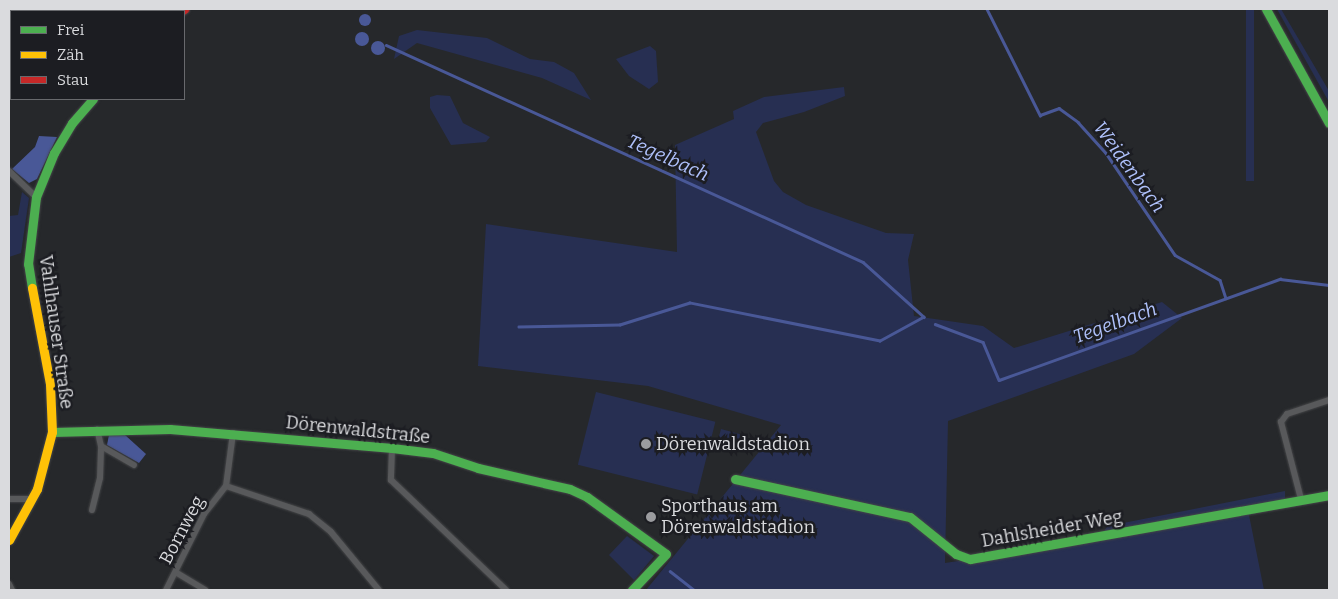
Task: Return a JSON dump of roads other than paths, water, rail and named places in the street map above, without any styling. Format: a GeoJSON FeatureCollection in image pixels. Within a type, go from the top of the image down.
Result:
{"type":"FeatureCollection","features":[{"type":"Feature","properties":{"kind":"street"},"geometry":{"type":"LineString","coordinates":[[1266,9],[1329,123]]}},
{"type":"Feature","properties":{"kind":"street","name":"Vahlhauser Straße"},"geometry":{"type":"LineString","coordinates":[[9,540],[32,499],[52,432],[50,384],[28,264],[29,234],[36,197],[54,153],[72,123],[92,100]]}},
{"type":"Feature","properties":{"kind":"street"},"geometry":{"type":"LineString","coordinates":[[9,171],[36,197]]}},
{"type":"Feature","properties":{"kind":"street"},"geometry":{"type":"LineString","coordinates":[[1301,499],[1281,422],[1287,414],[1329,400]]}},
{"type":"Feature","properties":{"kind":"street"},"geometry":{"type":"LineString","coordinates":[[92,510],[100,478],[101,446],[97,429]]}},
{"type":"Feature","properties":{"kind":"street","name":"Dörenwaldstraße"},"geometry":{"type":"LineString","coordinates":[[52,432],[97,429],[233,432],[392,448],[433,453],[478,468],[570,489],[587,497],[666,554],[632,590]]}},
{"type":"Feature","properties":{"kind":"street"},"geometry":{"type":"LineString","coordinates":[[233,432],[226,486],[309,514],[331,532],[379,590]]}},
{"type":"Feature","properties":{"kind":"street"},"geometry":{"type":"LineString","coordinates":[[101,446],[134,465]]}},
{"type":"Feature","properties":{"kind":"street"},"geometry":{"type":"LineString","coordinates":[[392,448],[390,480],[506,590]]}},
{"type":"Feature","properties":{"kind":"street","name":"Dahlsheider Weg"},"geometry":{"type":"LineString","coordinates":[[735,479],[891,511],[910,517],[956,554],[970,560],[1329,495]]}},
{"type":"Feature","properties":{"kind":"street","name":"Bornweg"},"geometry":{"type":"LineString","coordinates":[[166,590],[177,573],[204,514],[226,486]]}},
{"type":"Feature","properties":{"kind":"street"},"geometry":{"type":"LineString","coordinates":[[9,499],[32,499]]}},
{"type":"Feature","properties":{"kind":"street"},"geometry":{"type":"LineString","coordinates":[[177,573],[205,590]]}},
{"type":"Feature","properties":{"kind":"street"},"geometry":{"type":"LineString","coordinates":[[9,584],[12,590]]}},
{"type":"Feature","properties":{"kind":"waterway","name":"Weidenbach"},"geometry":{"type":"LineString","coordinates":[[987,9],[1040,115],[1059,108],[1078,122],[1106,153],[1175,255],[1220,280],[1226,298]]}},
{"type":"Feature","properties":{"kind":"waterway","name":"Tegelbach"},"geometry":{"type":"LineString","coordinates":[[386,45],[863,262],[924,317],[880,341],[690,303],[620,325],[519,327]]}},
{"type":"Feature","properties":{"kind":"waterway","name":"Tegelbach"},"geometry":{"type":"LineString","coordinates":[[935,324],[983,342],[999,380],[1280,279],[1329,285]]}},
{"type":"Feature","properties":{"kind":"waterway"},"geometry":{"type":"LineString","coordinates":[[670,571],[694,590]]}},
{"type":"Feature","properties":{"kind":"place","name":"Dörenwaldstadion"},"geometry":{"type":"Point","coordinates":[646,444]}},
{"type":"Feature","properties":{"kind":"place","name":"Sporthaus am Dörenwaldstadion"},"geometry":{"type":"Point","coordinates":[651,517]}}]}
